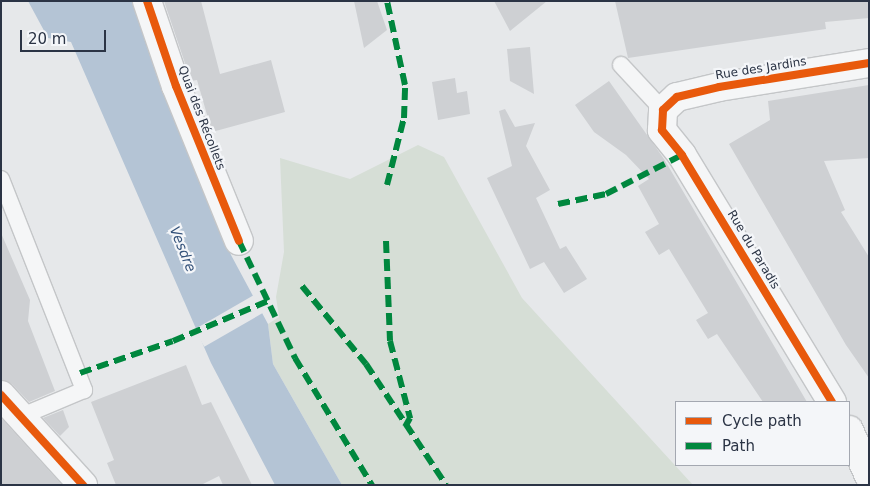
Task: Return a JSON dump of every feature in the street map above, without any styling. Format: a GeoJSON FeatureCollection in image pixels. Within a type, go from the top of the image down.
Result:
{"type":"FeatureCollection","features":[{"type":"Feature","properties":{"kind":"street","name":"Quai des Récollets"},"geometry":{"type":"LineString","coordinates":[[147,1],[176,86],[239,242]]}},
{"type":"Feature","properties":{"kind":"street","name":"Rue des Jardins"},"geometry":{"type":"LineString","coordinates":[[663,110],[677,98],[719,87],[869,63]]}},
{"type":"Feature","properties":{"kind":"street","name":"Rue du Paradis"},"geometry":{"type":"LineString","coordinates":[[663,110],[662,130],[682,155],[831,401]]}},
{"type":"Feature","properties":{"kind":"street"},"geometry":{"type":"LineString","coordinates":[[1,395],[83,485]]}},
{"type":"Feature","properties":{"kind":"street"},"geometry":{"type":"LineString","coordinates":[[850,432],[869,476]]}},
{"type":"Feature","properties":{"kind":"lane"},"geometry":{"type":"LineString","coordinates":[[621,65],[663,110]]}},
{"type":"Feature","properties":{"kind":"lane"},"geometry":{"type":"LineString","coordinates":[[1,179],[84,390],[22,416]]}},
{"type":"Feature","properties":{"kind":"shaded area"},"geometry":{"type":"Polygon","coordinates":[[[418,145],[444,157],[522,298],[693,485],[342,485],[273,364],[268,324],[279,317],[276,297],[284,252],[280,158],[350,179],[418,145]]]}},
{"type":"Feature","properties":{"kind":"water","name":"Vesdre"},"geometry":{"type":"Polygon","coordinates":[[[28,1],[132,1],[157,76],[231,255],[268,324],[273,364],[342,485],[275,485],[211,363],[71,42],[48,38],[28,1]]]}},
{"type":"Feature","properties":{"kind":"pier"},"geometry":{"type":"Polygon","coordinates":[[[254,295],[264,312],[204,347],[194,330],[254,295]]]}},
{"type":"Feature","properties":{"kind":"building"},"geometry":{"type":"Polygon","coordinates":[[[164,1],[201,1],[220,74],[271,60],[285,112],[212,132],[197,80],[191,81],[164,1]]]}},
{"type":"Feature","properties":{"kind":"building"},"geometry":{"type":"Polygon","coordinates":[[[354,1],[377,1],[387,30],[364,48],[354,1]]]}},
{"type":"Feature","properties":{"kind":"building"},"geometry":{"type":"Polygon","coordinates":[[[494,1],[547,1],[510,31],[494,1]]]}},
{"type":"Feature","properties":{"kind":"building"},"geometry":{"type":"Polygon","coordinates":[[[615,1],[869,1],[869,18],[825,22],[826,29],[628,58],[615,1]]]}},
{"type":"Feature","properties":{"kind":"building"},"geometry":{"type":"Polygon","coordinates":[[[530,47],[534,94],[510,81],[507,49],[530,47]]]}},
{"type":"Feature","properties":{"kind":"building"},"geometry":{"type":"Polygon","coordinates":[[[455,78],[457,93],[467,91],[470,114],[438,120],[432,82],[455,78]]]}},
{"type":"Feature","properties":{"kind":"building"},"geometry":{"type":"Polygon","coordinates":[[[609,81],[664,159],[806,401],[762,401],[717,334],[708,339],[696,320],[708,313],[669,249],[659,255],[645,232],[659,224],[638,186],[649,179],[626,155],[594,132],[575,105],[609,81]]]}},
{"type":"Feature","properties":{"kind":"building"},"geometry":{"type":"Polygon","coordinates":[[[869,85],[869,158],[824,161],[845,210],[841,212],[869,257],[869,378],[846,345],[729,144],[770,120],[768,101],[869,85]]]}},
{"type":"Feature","properties":{"kind":"building"},"geometry":{"type":"Polygon","coordinates":[[[505,109],[515,127],[535,123],[526,146],[550,190],[536,198],[560,249],[566,246],[587,279],[564,293],[544,262],[530,269],[487,178],[512,166],[499,111],[505,109]]]}},
{"type":"Feature","properties":{"kind":"building"},"geometry":{"type":"Polygon","coordinates":[[[1,233],[30,300],[28,321],[55,391],[29,402],[12,384],[1,380],[1,233]]]}},
{"type":"Feature","properties":{"kind":"building"},"geometry":{"type":"Polygon","coordinates":[[[186,365],[202,405],[211,402],[252,485],[223,485],[219,476],[201,485],[116,485],[107,463],[114,460],[91,402],[186,365]]]}},
{"type":"Feature","properties":{"kind":"building"},"geometry":{"type":"Polygon","coordinates":[[[63,410],[69,427],[60,436],[43,418],[63,410]]]}},
{"type":"Feature","properties":{"kind":"building"},"geometry":{"type":"Polygon","coordinates":[[[1,418],[62,485],[1,485],[1,418]]]}},
{"type":"Feature","properties":{"kind":"marked path"},"geometry":{"type":"LineString","coordinates":[[387,1],[405,85],[404,118],[387,185]]}},
{"type":"Feature","properties":{"kind":"marked path"},"geometry":{"type":"LineString","coordinates":[[558,204],[606,194],[682,155]]}},
{"type":"Feature","properties":{"kind":"marked path"},"geometry":{"type":"LineString","coordinates":[[239,241],[295,358],[372,485]]}},
{"type":"Feature","properties":{"kind":"marked path"},"geometry":{"type":"LineString","coordinates":[[386,241],[390,341],[410,418],[405,427]]}},
{"type":"Feature","properties":{"kind":"marked path"},"geometry":{"type":"LineString","coordinates":[[302,286],[366,364],[446,485]]}},
{"type":"Feature","properties":{"kind":"marked path"},"geometry":{"type":"LineString","coordinates":[[80,373],[173,341],[268,301]]}},
{"type":"Feature","properties":{"kind":"cycle path"},"geometry":{"type":"LineString","coordinates":[[147,1],[176,86],[239,241]]}},
{"type":"Feature","properties":{"kind":"cycle path"},"geometry":{"type":"LineString","coordinates":[[831,401],[682,155],[662,130],[663,110],[677,97],[719,87],[869,63]]}},
{"type":"Feature","properties":{"kind":"cycle path"},"geometry":{"type":"LineString","coordinates":[[1,395],[83,485]]}}]}
